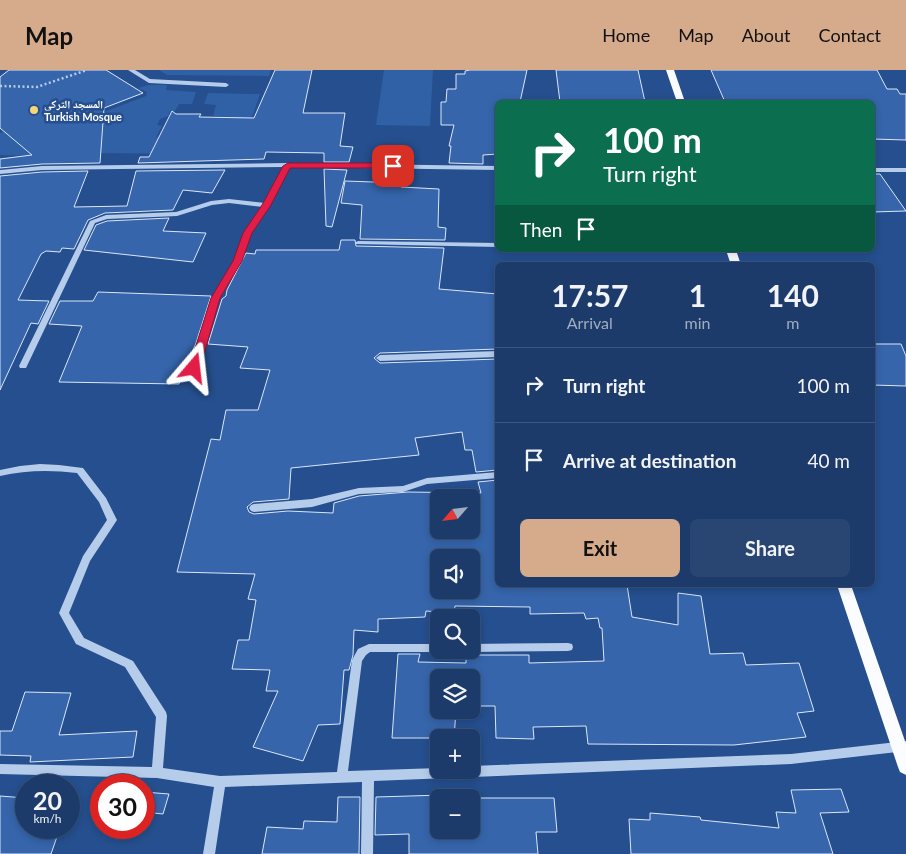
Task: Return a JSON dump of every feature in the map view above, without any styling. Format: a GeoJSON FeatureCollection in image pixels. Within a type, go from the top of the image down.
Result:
{"type":"FeatureCollection","features":[{"type":"Feature","properties":{"kind":"main road"},"geometry":{"type":"LineString","coordinates":[[670,70],[680,100]]}},
{"type":"Feature","properties":{"kind":"main road"},"geometry":{"type":"LineString","coordinates":[[845,587],[902,746],[906,768]]}},
{"type":"Feature","properties":{"kind":"street"},"geometry":{"type":"LineString","coordinates":[[132,70],[149,81],[226,85]]}},
{"type":"Feature","properties":{"kind":"street"},"geometry":{"type":"LineString","coordinates":[[0,172],[42,168],[288,166],[495,168]]}},
{"type":"Feature","properties":{"kind":"street"},"geometry":{"type":"LineString","coordinates":[[194,368],[216,298],[238,261],[248,233],[267,205],[288,166]]}},
{"type":"Feature","properties":{"kind":"street"},"geometry":{"type":"LineString","coordinates":[[875,170],[906,170]]}},
{"type":"Feature","properties":{"kind":"street"},"geometry":{"type":"LineString","coordinates":[[23,366],[92,222],[106,217],[177,214],[211,203],[229,201],[267,205]]}},
{"type":"Feature","properties":{"kind":"street"},"geometry":{"type":"LineString","coordinates":[[358,243],[495,245]]}},
{"type":"Feature","properties":{"kind":"street"},"geometry":{"type":"LineString","coordinates":[[380,358],[495,354]]}},
{"type":"Feature","properties":{"kind":"street"},"geometry":{"type":"LineString","coordinates":[[0,473],[22,467],[51,466],[80,470],[103,500],[112,520],[86,559],[64,613],[80,641],[129,664],[162,716],[158,773]]}},
{"type":"Feature","properties":{"kind":"street"},"geometry":{"type":"LineString","coordinates":[[254,508],[312,503],[359,491],[403,489],[427,481],[495,475]]}},
{"type":"Feature","properties":{"kind":"street"},"geometry":{"type":"LineString","coordinates":[[480,648],[568,647]]}},
{"type":"Feature","properties":{"kind":"street"},"geometry":{"type":"LineString","coordinates":[[342,778],[357,660],[362,652],[369,648],[430,648]]}},
{"type":"Feature","properties":{"kind":"street"},"geometry":{"type":"LineString","coordinates":[[0,769],[158,773],[220,782],[368,778],[791,759],[902,746]]}},
{"type":"Feature","properties":{"kind":"street"},"geometry":{"type":"LineString","coordinates":[[367,854],[368,778]]}},
{"type":"Feature","properties":{"kind":"street"},"geometry":{"type":"LineString","coordinates":[[208,854],[220,782]]}},
{"type":"Feature","properties":{"kind":"path"},"geometry":{"type":"LineString","coordinates":[[0,86],[37,87],[87,70]]}},
{"type":"Feature","properties":{"kind":"shaded area"},"geometry":{"type":"Polygon","coordinates":[[[159,70],[271,70],[269,76],[167,75],[159,70]]]}},
{"type":"Feature","properties":{"kind":"shaded area"},"geometry":{"type":"Polygon","coordinates":[[[384,70],[433,70],[430,126],[376,125],[384,70]]]}},
{"type":"Feature","properties":{"kind":"shaded area"},"geometry":{"type":"Polygon","coordinates":[[[148,85],[167,85],[166,90],[196,92],[192,104],[179,104],[175,111],[170,111],[168,116],[160,119],[157,125],[162,126],[156,137],[231,120],[233,117],[213,116],[216,105],[204,104],[208,93],[260,94],[239,154],[81,153],[91,117],[146,96],[147,92],[138,88],[148,85]]]}},
{"type":"Feature","properties":{"kind":"shaded area"},"geometry":{"type":"Polygon","coordinates":[[[32,122],[38,156],[0,155],[0,133],[32,122]]]}},
{"type":"Feature","properties":{"kind":"building"},"geometry":{"type":"Polygon","coordinates":[[[9,70],[106,70],[143,93],[104,108],[100,163],[42,164],[0,168],[0,159],[32,155],[0,128],[0,77],[9,70]]]}},
{"type":"Feature","properties":{"kind":"building"},"geometry":{"type":"Polygon","coordinates":[[[275,70],[312,70],[303,113],[345,113],[340,146],[353,147],[349,162],[324,162],[324,153],[266,152],[264,159],[138,163],[140,157],[149,157],[172,111],[176,114],[201,114],[199,117],[254,118],[275,70]]]}},
{"type":"Feature","properties":{"kind":"building"},"geometry":{"type":"Polygon","coordinates":[[[527,70],[520,100],[495,100],[495,154],[483,155],[483,164],[449,163],[451,146],[449,146],[454,125],[441,125],[441,102],[446,102],[447,89],[456,89],[456,74],[465,74],[465,71],[527,70]]]}},
{"type":"Feature","properties":{"kind":"building"},"geometry":{"type":"Polygon","coordinates":[[[556,70],[638,70],[645,100],[560,100],[556,70]]]}},
{"type":"Feature","properties":{"kind":"building"},"geometry":{"type":"Polygon","coordinates":[[[711,70],[877,70],[887,89],[897,89],[900,94],[906,94],[906,140],[875,139],[875,100],[724,100],[711,70]]]}},
{"type":"Feature","properties":{"kind":"building"},"geometry":{"type":"Polygon","coordinates":[[[324,169],[347,170],[332,227],[326,226],[324,169]]]}},
{"type":"Feature","properties":{"kind":"building"},"geometry":{"type":"Polygon","coordinates":[[[225,170],[212,193],[183,190],[173,210],[105,213],[88,220],[74,249],[62,248],[60,252],[46,251],[41,254],[18,300],[49,301],[38,324],[31,323],[0,390],[0,176],[42,172],[88,171],[74,207],[127,206],[136,171],[225,170]]]}},
{"type":"Feature","properties":{"kind":"building"},"geometry":{"type":"Polygon","coordinates":[[[875,174],[880,174],[906,211],[875,212],[875,174]]]}},
{"type":"Feature","properties":{"kind":"building"},"geometry":{"type":"Polygon","coordinates":[[[345,181],[402,183],[401,187],[439,189],[438,227],[446,228],[445,240],[360,239],[362,205],[341,203],[345,181]]]}},
{"type":"Feature","properties":{"kind":"building"},"geometry":{"type":"Polygon","coordinates":[[[169,218],[163,231],[206,233],[193,262],[84,250],[96,225],[107,221],[169,218]]]}},
{"type":"Feature","properties":{"kind":"building"},"geometry":{"type":"Polygon","coordinates":[[[341,240],[355,240],[356,246],[444,248],[439,289],[495,294],[495,349],[380,353],[374,358],[380,363],[495,359],[495,470],[476,472],[472,450],[465,450],[462,432],[415,438],[419,455],[291,468],[289,499],[253,502],[247,507],[249,512],[254,514],[288,511],[333,513],[334,503],[359,496],[430,492],[430,539],[480,539],[481,493],[478,482],[495,480],[495,587],[627,587],[632,617],[678,625],[678,593],[701,596],[710,654],[743,653],[746,665],[799,663],[814,711],[797,713],[806,737],[734,745],[588,744],[586,726],[533,727],[534,739],[496,738],[495,706],[480,706],[480,669],[430,669],[430,719],[455,719],[455,729],[430,729],[430,738],[392,738],[398,654],[420,654],[418,662],[466,663],[466,659],[480,659],[480,655],[529,655],[529,663],[604,661],[602,628],[600,628],[598,618],[586,619],[584,613],[530,614],[530,607],[455,606],[455,609],[430,609],[430,611],[426,611],[425,617],[378,619],[378,632],[354,630],[353,655],[349,670],[344,670],[340,724],[318,725],[303,761],[253,747],[278,691],[266,691],[270,670],[232,669],[238,640],[249,640],[256,600],[248,599],[255,574],[177,572],[211,439],[220,440],[226,410],[258,410],[270,370],[240,368],[248,347],[208,344],[222,299],[226,296],[227,290],[246,253],[255,254],[256,250],[339,250],[341,240]]]}},
{"type":"Feature","properties":{"kind":"building"},"geometry":{"type":"Polygon","coordinates":[[[98,292],[211,296],[196,343],[179,384],[59,382],[82,326],[49,324],[60,301],[93,301],[98,292]]]}},
{"type":"Feature","properties":{"kind":"building"},"geometry":{"type":"Polygon","coordinates":[[[875,344],[901,344],[906,356],[906,386],[875,385],[875,344]]]}},
{"type":"Feature","properties":{"kind":"building"},"geometry":{"type":"Polygon","coordinates":[[[25,692],[71,693],[59,735],[137,731],[133,757],[30,762],[31,756],[0,755],[0,731],[12,731],[25,692]]]}},
{"type":"Feature","properties":{"kind":"building"},"geometry":{"type":"Polygon","coordinates":[[[841,789],[849,812],[820,813],[833,854],[631,854],[629,819],[650,820],[650,813],[700,817],[701,820],[779,828],[776,812],[796,813],[791,790],[841,789]]]}},
{"type":"Feature","properties":{"kind":"building"},"geometry":{"type":"Polygon","coordinates":[[[155,793],[169,794],[163,814],[155,813],[155,793]]]}},
{"type":"Feature","properties":{"kind":"building"},"geometry":{"type":"Polygon","coordinates":[[[430,795],[430,839],[480,839],[480,798],[554,798],[557,832],[536,832],[538,854],[409,854],[409,834],[375,835],[376,797],[430,795]]]}},
{"type":"Feature","properties":{"kind":"building"},"geometry":{"type":"Polygon","coordinates":[[[0,796],[15,797],[15,839],[56,839],[51,854],[0,854],[0,796]]]}},
{"type":"Feature","properties":{"kind":"building"},"geometry":{"type":"Polygon","coordinates":[[[338,797],[360,797],[359,854],[262,854],[267,827],[303,829],[304,821],[337,822],[338,797]]]}},
{"type":"Feature","properties":{"kind":"place","name":"المسجد التركي Turkish Mosque"},"geometry":{"type":"Point","coordinates":[34,110]}},
{"type":"Feature","properties":{"kind":"route"},"geometry":{"type":"LineString","coordinates":[[194,368],[216,298],[238,261],[248,233],[267,205],[288,166],[393,166]]}}]}
